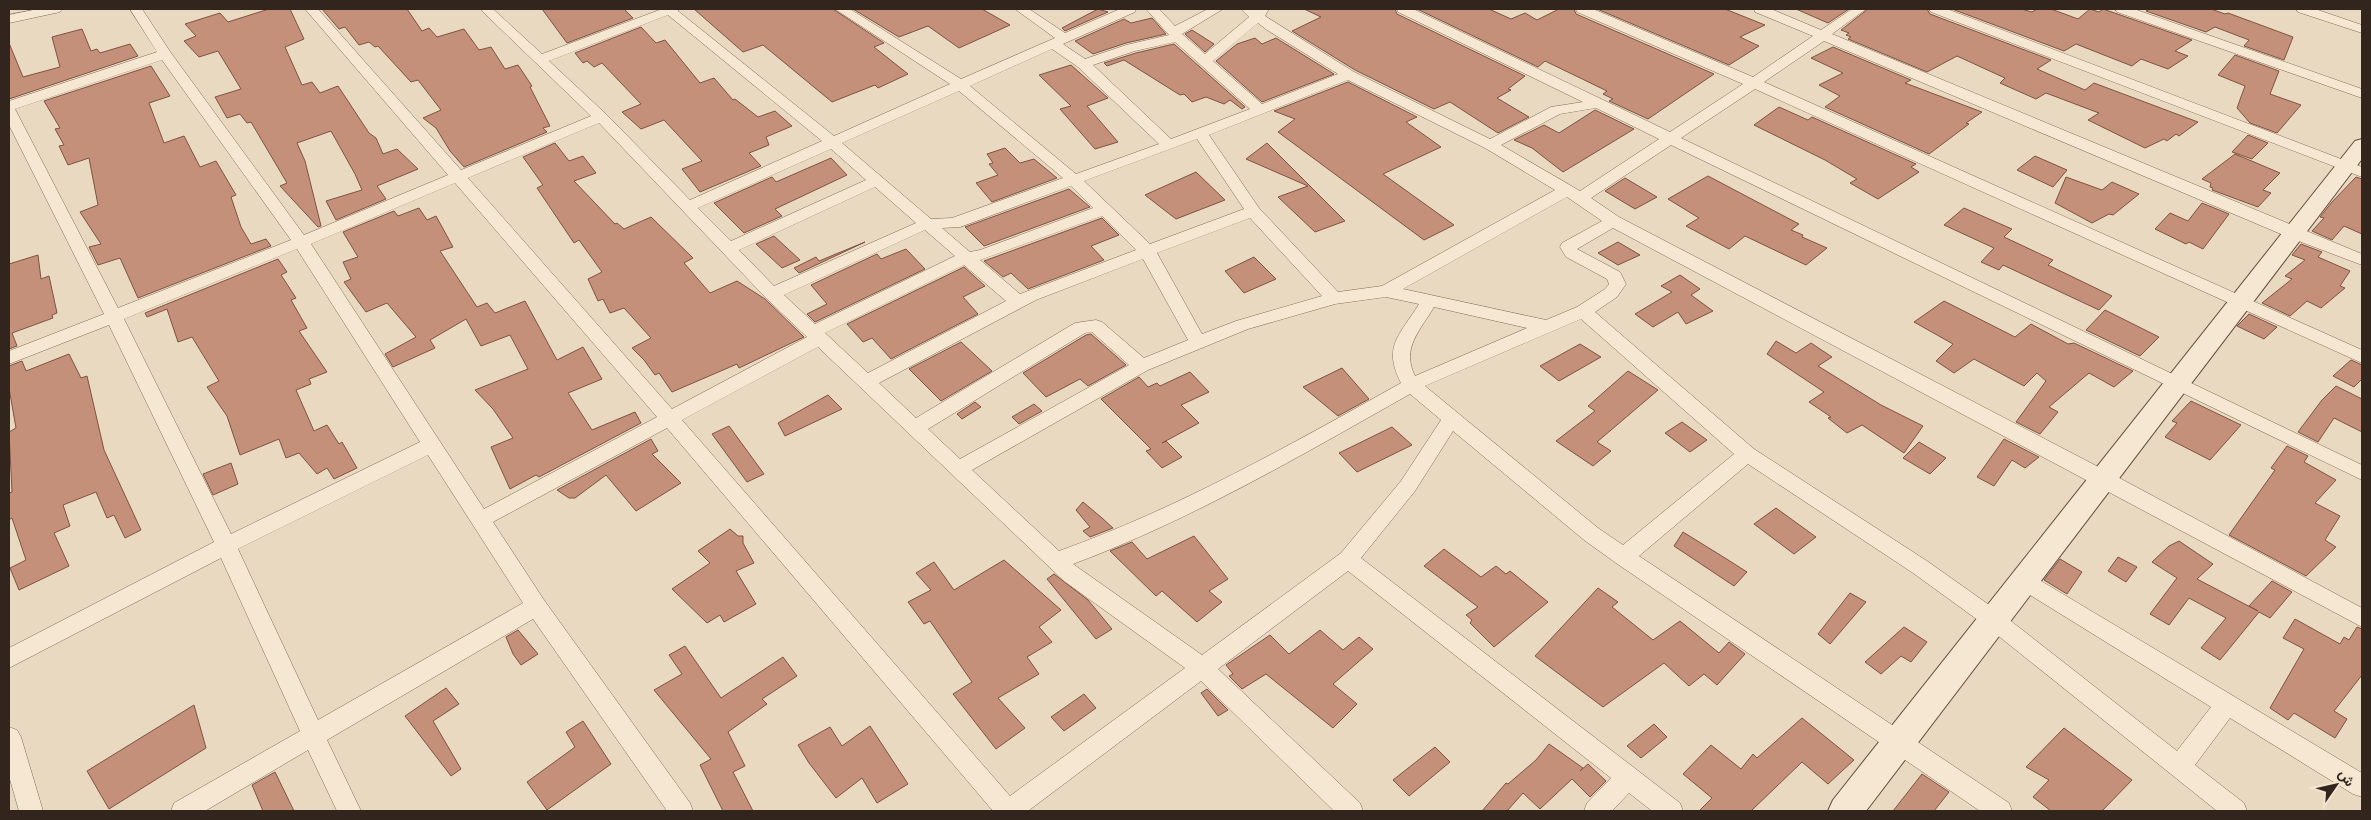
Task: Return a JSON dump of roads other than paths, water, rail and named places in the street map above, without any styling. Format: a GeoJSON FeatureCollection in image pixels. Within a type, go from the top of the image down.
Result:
{"type":"FeatureCollection","features":[{"type":"Feature","properties":{"kind":"street"},"geometry":{"type":"LineString","coordinates":[[9,20],[55,9]]}},
{"type":"Feature","properties":{"kind":"street"},"geometry":{"type":"LineString","coordinates":[[136,9],[165,54],[301,242],[536,606],[681,811]]}},
{"type":"Feature","properties":{"kind":"street"},"geometry":{"type":"LineString","coordinates":[[310,9],[671,420],[1008,811],[1348,559],[1408,486],[1451,420]]}},
{"type":"Feature","properties":{"kind":"street"},"geometry":{"type":"LineString","coordinates":[[486,9],[601,117],[730,248],[772,294],[1071,576],[1201,667],[1351,811]]}},
{"type":"Feature","properties":{"kind":"street"},"geometry":{"type":"LineString","coordinates":[[541,59],[670,9],[833,143],[1018,302]]}},
{"type":"Feature","properties":{"kind":"street"},"geometry":{"type":"LineString","coordinates":[[841,9],[959,84],[1074,180],[1102,210],[1148,252],[1198,343]]}},
{"type":"Feature","properties":{"kind":"street"},"geometry":{"type":"LineString","coordinates":[[1021,9],[1170,146]]}},
{"type":"Feature","properties":{"kind":"street"},"geometry":{"type":"LineString","coordinates":[[688,207],[1130,9]]}},
{"type":"Feature","properties":{"kind":"street"},"geometry":{"type":"LineString","coordinates":[[1152,9],[1177,35],[1260,110]]}},
{"type":"Feature","properties":{"kind":"street"},"geometry":{"type":"LineString","coordinates":[[1083,64],[1177,35],[1217,9]]}},
{"type":"Feature","properties":{"kind":"street"},"geometry":{"type":"LineString","coordinates":[[1403,9],[1596,104],[1673,138],[2362,474]]}},
{"type":"Feature","properties":{"kind":"street"},"geometry":{"type":"LineString","coordinates":[[1582,9],[1754,83],[2362,357]]}},
{"type":"Feature","properties":{"kind":"street"},"geometry":{"type":"LineString","coordinates":[[1760,9],[1824,34],[2362,260]]}},
{"type":"Feature","properties":{"kind":"street"},"geometry":{"type":"LineString","coordinates":[[958,469],[1142,366],[1242,325],[1334,298],[1386,291],[1574,194],[1673,138],[1860,9]]}},
{"type":"Feature","properties":{"kind":"street"},"geometry":{"type":"LineString","coordinates":[[1845,811],[2294,233],[2357,161],[1936,9]]}},
{"type":"Feature","properties":{"kind":"street"},"geometry":{"type":"LineString","coordinates":[[2122,9],[2362,94]]}},
{"type":"Feature","properties":{"kind":"street"},"geometry":{"type":"LineString","coordinates":[[2303,9],[2320,11],[2362,29]]}},
{"type":"Feature","properties":{"kind":"street"},"geometry":{"type":"LineString","coordinates":[[1206,60],[1256,11],[1272,27],[1349,75],[1490,145],[1574,194],[1613,221],[2103,478],[2362,618]]}},
{"type":"Feature","properties":{"kind":"street"},"geometry":{"type":"LineString","coordinates":[[9,106],[165,54]]}},
{"type":"Feature","properties":{"kind":"street"},"geometry":{"type":"LineString","coordinates":[[772,294],[927,224],[954,223],[1170,146],[1349,75]]}},
{"type":"Feature","properties":{"kind":"street"},"geometry":{"type":"LineString","coordinates":[[1490,145],[1556,110],[1596,104]]}},
{"type":"Feature","properties":{"kind":"street"},"geometry":{"type":"LineString","coordinates":[[9,111],[114,316],[227,545],[311,735],[349,811]]}},
{"type":"Feature","properties":{"kind":"street"},"geometry":{"type":"LineString","coordinates":[[9,358],[301,242],[601,117]]}},
{"type":"Feature","properties":{"kind":"street"},"geometry":{"type":"LineString","coordinates":[[1200,133],[1253,211],[1334,298]]}},
{"type":"Feature","properties":{"kind":"street"},"geometry":{"type":"LineString","coordinates":[[730,248],[876,181]]}},
{"type":"Feature","properties":{"kind":"street"},"geometry":{"type":"LineString","coordinates":[[480,520],[671,420],[816,336],[944,266],[985,254],[1102,210]]}},
{"type":"Feature","properties":{"kind":"street"},"geometry":{"type":"LineString","coordinates":[[866,382],[1018,302],[1253,211]]}},
{"type":"Feature","properties":{"kind":"street"},"geometry":{"type":"LineString","coordinates":[[1056,561],[1111,541],[1257,472],[1411,385],[1582,311],[1611,293],[1618,284],[1614,276],[1572,253],[1568,247],[1613,221]]}},
{"type":"Feature","properties":{"kind":"street"},"geometry":{"type":"LineString","coordinates":[[1386,291],[1545,326]]}},
{"type":"Feature","properties":{"kind":"street"},"geometry":{"type":"LineString","coordinates":[[1429,301],[1400,349],[1402,368],[1411,385],[1591,534],[2000,811]]}},
{"type":"Feature","properties":{"kind":"street"},"geometry":{"type":"LineString","coordinates":[[1582,311],[1747,454],[1920,567],[1994,620],[2235,811]]}},
{"type":"Feature","properties":{"kind":"street"},"geometry":{"type":"LineString","coordinates":[[915,428],[1081,327],[1096,326],[1142,366]]}},
{"type":"Feature","properties":{"kind":"street"},"geometry":{"type":"LineString","coordinates":[[9,659],[227,545],[433,444]]}},
{"type":"Feature","properties":{"kind":"street"},"geometry":{"type":"LineString","coordinates":[[1623,557],[1747,454]]}},
{"type":"Feature","properties":{"kind":"street"},"geometry":{"type":"LineString","coordinates":[[1348,559],[1670,811]]}},
{"type":"Feature","properties":{"kind":"street"},"geometry":{"type":"LineString","coordinates":[[2024,580],[2362,786]]}},
{"type":"Feature","properties":{"kind":"street"},"geometry":{"type":"LineString","coordinates":[[183,811],[536,606]]}},
{"type":"Feature","properties":{"kind":"street"},"geometry":{"type":"LineString","coordinates":[[2179,767],[2227,704]]}},
{"type":"Feature","properties":{"kind":"street"},"geometry":{"type":"LineString","coordinates":[[9,737],[14,774],[31,811]]}},
{"type":"Feature","properties":{"kind":"street"},"geometry":{"type":"LineString","coordinates":[[1596,811],[1628,778]]}}]}
